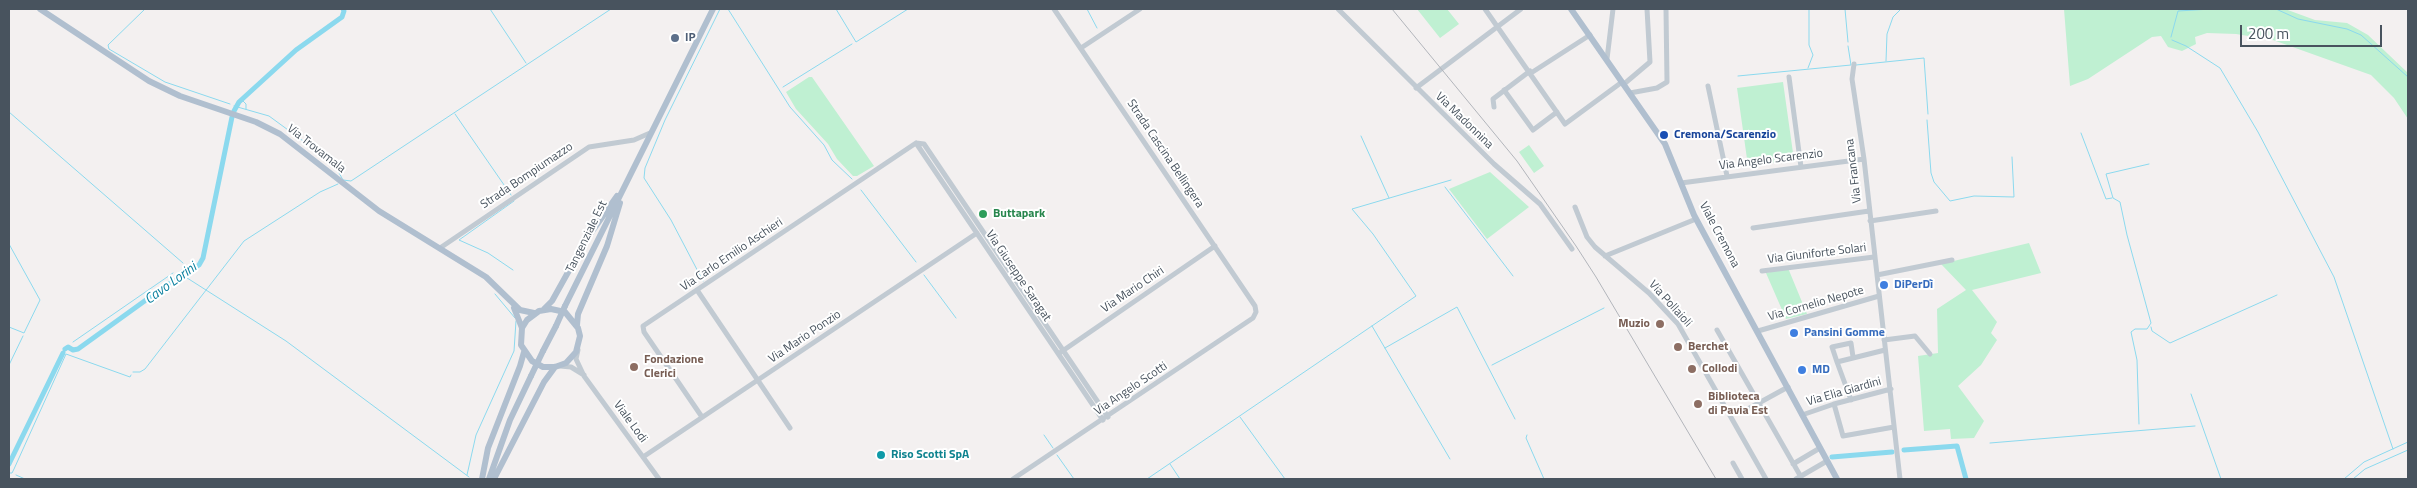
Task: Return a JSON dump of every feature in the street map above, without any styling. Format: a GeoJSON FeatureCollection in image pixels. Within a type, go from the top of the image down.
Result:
{"type":"FeatureCollection","features":[{"type":"Feature","properties":{"kind":"main road","name":"Via Trovamala"},"geometry":{"type":"LineString","coordinates":[[40,9],[149,81],[180,96],[256,122],[280,134],[366,202],[486,277],[520,310],[534,313]]}},
{"type":"Feature","properties":{"kind":"main road","name":"Tangenziale Est"},"geometry":{"type":"LineString","coordinates":[[489,479],[510,420],[712,9]]}},
{"type":"Feature","properties":{"kind":"main road","name":"Viale Cremona"},"geometry":{"type":"LineString","coordinates":[[1571,9],[1665,144],[1696,218],[1837,479]]}},
{"type":"Feature","properties":{"kind":"main road"},"geometry":{"type":"LineString","coordinates":[[482,479],[488,448],[524,352],[520,336],[522,328],[534,313],[544,309],[552,301],[586,240],[614,199],[622,192]]}},
{"type":"Feature","properties":{"kind":"main road"},"geometry":{"type":"LineString","coordinates":[[494,479],[544,382],[557,367],[572,358],[579,345],[578,314],[607,246],[622,192]]}},
{"type":"Feature","properties":{"kind":"main road","name":"Via Trovamala"},"geometry":{"type":"LineString","coordinates":[[511,303],[519,316],[522,328]]}},
{"type":"Feature","properties":{"kind":"main road"},"geometry":{"type":"LineString","coordinates":[[544,309],[564,312],[578,328]]}},
{"type":"Feature","properties":{"kind":"main road"},"geometry":{"type":"LineString","coordinates":[[524,352],[537,365],[557,367]]}},
{"type":"Feature","properties":{"kind":"street","name":"Strada Cascina Bellingera"},"geometry":{"type":"LineString","coordinates":[[1054,9],[1215,246],[1255,306],[1256,312]]}},
{"type":"Feature","properties":{"kind":"street"},"geometry":{"type":"LineString","coordinates":[[1081,48],[1140,9]]}},
{"type":"Feature","properties":{"kind":"street","name":"Via Madonnina"},"geometry":{"type":"LineString","coordinates":[[1338,9],[1494,164],[1540,204],[1572,249]]}},
{"type":"Feature","properties":{"kind":"street"},"geometry":{"type":"LineString","coordinates":[[1485,9],[1531,72],[1565,124],[1650,62],[1646,9]]}},
{"type":"Feature","properties":{"kind":"street"},"geometry":{"type":"LineString","coordinates":[[1416,88],[1496,25],[1520,9]]}},
{"type":"Feature","properties":{"kind":"street"},"geometry":{"type":"LineString","coordinates":[[1606,59],[1613,9]]}},
{"type":"Feature","properties":{"kind":"street"},"geometry":{"type":"LineString","coordinates":[[1630,93],[1657,88],[1667,82],[1666,9]]}},
{"type":"Feature","properties":{"kind":"street"},"geometry":{"type":"LineString","coordinates":[[1494,107],[1493,99],[1504,90],[1590,35]]}},
{"type":"Feature","properties":{"kind":"street","name":"Via Francana"},"geometry":{"type":"LineString","coordinates":[[1854,64],[1852,79],[1864,159],[1900,479]]}},
{"type":"Feature","properties":{"kind":"street"},"geometry":{"type":"LineString","coordinates":[[1789,78],[1801,167]]}},
{"type":"Feature","properties":{"kind":"street"},"geometry":{"type":"LineString","coordinates":[[1708,86],[1727,176]]}},
{"type":"Feature","properties":{"kind":"street"},"geometry":{"type":"LineString","coordinates":[[1504,90],[1533,130],[1557,112]]}},
{"type":"Feature","properties":{"kind":"street","name":"Strada Bompiumazzo"},"geometry":{"type":"LineString","coordinates":[[440,248],[586,148],[599,144],[634,140],[652,132]]}},
{"type":"Feature","properties":{"kind":"street"},"geometry":{"type":"LineString","coordinates":[[634,140],[642,144],[643,149]]}},
{"type":"Feature","properties":{"kind":"street","name":"Via Giuseppe Saragat"},"geometry":{"type":"LineString","coordinates":[[916,143],[924,144],[1060,352]]}},
{"type":"Feature","properties":{"kind":"street","name":"Via Giuseppe Saragat"},"geometry":{"type":"LineString","coordinates":[[916,143],[1106,419]]}},
{"type":"Feature","properties":{"kind":"street","name":"Via Carlo Emilio Aschieri"},"geometry":{"type":"LineString","coordinates":[[702,417],[643,329],[646,324],[916,143]]}},
{"type":"Feature","properties":{"kind":"street","name":"Via Angelo Scarenzio"},"geometry":{"type":"LineString","coordinates":[[1681,183],[1864,159]]}},
{"type":"Feature","properties":{"kind":"street","name":"Via Pollaioli"},"geometry":{"type":"LineString","coordinates":[[1575,207],[1587,237],[1605,256],[1649,293],[1678,324],[1766,479]]}},
{"type":"Feature","properties":{"kind":"street"},"geometry":{"type":"LineString","coordinates":[[1753,228],[1869,211]]}},
{"type":"Feature","properties":{"kind":"street"},"geometry":{"type":"LineString","coordinates":[[1870,221],[1936,211]]}},
{"type":"Feature","properties":{"kind":"street"},"geometry":{"type":"LineString","coordinates":[[1605,256],[1696,218]]}},
{"type":"Feature","properties":{"kind":"street","name":"Via Mario Ponzio"},"geometry":{"type":"LineString","coordinates":[[643,457],[977,233]]}},
{"type":"Feature","properties":{"kind":"street","name":"Via Mario Chiri"},"geometry":{"type":"LineString","coordinates":[[1060,352],[1215,246]]}},
{"type":"Feature","properties":{"kind":"street","name":"Via Giuniforte Solari"},"geometry":{"type":"LineString","coordinates":[[1762,271],[1874,257]]}},
{"type":"Feature","properties":{"kind":"street"},"geometry":{"type":"LineString","coordinates":[[1877,276],[1952,260]]}},
{"type":"Feature","properties":{"kind":"street"},"geometry":{"type":"LineString","coordinates":[[697,290],[790,428]]}},
{"type":"Feature","properties":{"kind":"street","name":"Via Cornelio Nepote"},"geometry":{"type":"LineString","coordinates":[[1758,331],[1879,296]]}},
{"type":"Feature","properties":{"kind":"street","name":"Via Angelo Scotti"},"geometry":{"type":"LineString","coordinates":[[1013,479],[1106,419],[1253,318],[1256,312]]}},
{"type":"Feature","properties":{"kind":"street"},"geometry":{"type":"LineString","coordinates":[[1717,330],[1793,464],[1798,478],[1827,461]]}},
{"type":"Feature","properties":{"kind":"street"},"geometry":{"type":"LineString","coordinates":[[1884,340],[1915,336],[1930,354]]}},
{"type":"Feature","properties":{"kind":"street"},"geometry":{"type":"LineString","coordinates":[[1851,400],[1832,347],[1851,343],[1853,357]]}},
{"type":"Feature","properties":{"kind":"street","name":"Viale Lodi"},"geometry":{"type":"LineString","coordinates":[[579,345],[576,358],[584,376],[659,479]]}},
{"type":"Feature","properties":{"kind":"street"},"geometry":{"type":"LineString","coordinates":[[1838,362],[1885,350]]}},
{"type":"Feature","properties":{"kind":"street","name":"Viale Lodi"},"geometry":{"type":"LineString","coordinates":[[557,367],[571,367],[584,376]]}},
{"type":"Feature","properties":{"kind":"street"},"geometry":{"type":"LineString","coordinates":[[1746,410],[1788,387]]}},
{"type":"Feature","properties":{"kind":"street","name":"Via Elia Giardini"},"geometry":{"type":"LineString","coordinates":[[1802,415],[1834,404],[1891,389]]}},
{"type":"Feature","properties":{"kind":"street"},"geometry":{"type":"LineString","coordinates":[[1834,404],[1844,436],[1894,427]]}},
{"type":"Feature","properties":{"kind":"street"},"geometry":{"type":"LineString","coordinates":[[1793,464],[1820,448]]}},
{"type":"Feature","properties":{"kind":"street"},"geometry":{"type":"LineString","coordinates":[[1732,463],[1742,479]]}},
{"type":"Feature","properties":{"kind":"green space"},"geometry":{"type":"Polygon","coordinates":[[[1417,9],[1447,9],[1459,24],[1440,38],[1417,9]]]}},
{"type":"Feature","properties":{"kind":"green space"},"geometry":{"type":"Polygon","coordinates":[[[2064,9],[2285,9],[2315,20],[2347,23],[2368,35],[2408,73],[2408,119],[2394,98],[2371,75],[2273,40],[2236,34],[2207,33],[2195,37],[2196,44],[2182,51],[2168,47],[2161,36],[2152,37],[2088,79],[2070,86],[2064,9]]]}},
{"type":"Feature","properties":{"kind":"green space"},"geometry":{"type":"Polygon","coordinates":[[[812,77],[874,166],[857,176],[853,176],[837,159],[828,144],[796,109],[786,92],[812,77]]]}},
{"type":"Feature","properties":{"kind":"green space"},"geometry":{"type":"Polygon","coordinates":[[[1783,82],[1794,160],[1748,166],[1737,88],[1783,82]]]}},
{"type":"Feature","properties":{"kind":"green space"},"geometry":{"type":"Polygon","coordinates":[[[1529,145],[1544,166],[1534,173],[1519,152],[1529,145]]]}},
{"type":"Feature","properties":{"kind":"green space"},"geometry":{"type":"Polygon","coordinates":[[[1490,172],[1529,207],[1487,239],[1449,189],[1490,172]]]}},
{"type":"Feature","properties":{"kind":"green space"},"geometry":{"type":"Polygon","coordinates":[[[2029,243],[2041,273],[1972,290],[1997,322],[1991,333],[1997,340],[1981,365],[1958,386],[1984,421],[1974,438],[1951,439],[1950,429],[1924,431],[1918,356],[1938,353],[1937,309],[1966,290],[1941,264],[2029,243]]]}},
{"type":"Feature","properties":{"kind":"green space"},"geometry":{"type":"Polygon","coordinates":[[[1788,268],[1807,314],[1786,319],[1766,273],[1788,268]]]}},
{"type":"Feature","properties":{"kind":"waterway"},"geometry":{"type":"LineString","coordinates":[[145,9],[108,45],[109,49],[165,82],[230,104]]}},
{"type":"Feature","properties":{"kind":"waterway","name":"Cavo Lorini"},"geometry":{"type":"LineString","coordinates":[[234,111],[239,102],[296,50],[342,17],[343,9]]}},
{"type":"Feature","properties":{"kind":"waterway"},"geometry":{"type":"LineString","coordinates":[[490,9],[526,63]]}},
{"type":"Feature","properties":{"kind":"waterway"},"geometry":{"type":"LineString","coordinates":[[234,106],[269,116],[310,146],[338,171],[343,180],[351,181],[611,9]]}},
{"type":"Feature","properties":{"kind":"waterway"},"geometry":{"type":"LineString","coordinates":[[703,281],[671,220],[644,178],[645,168],[665,120],[720,9]]}},
{"type":"Feature","properties":{"kind":"waterway"},"geometry":{"type":"LineString","coordinates":[[728,9],[790,107],[824,145],[832,160],[852,179]]}},
{"type":"Feature","properties":{"kind":"waterway"},"geometry":{"type":"LineString","coordinates":[[836,9],[856,42],[908,9]]}},
{"type":"Feature","properties":{"kind":"waterway"},"geometry":{"type":"LineString","coordinates":[[1087,9],[1097,28]]}},
{"type":"Feature","properties":{"kind":"waterway"},"geometry":{"type":"LineString","coordinates":[[1808,68],[1813,55],[1809,45],[1809,9]]}},
{"type":"Feature","properties":{"kind":"waterway"},"geometry":{"type":"LineString","coordinates":[[1845,9],[1848,42]]}},
{"type":"Feature","properties":{"kind":"waterway"},"geometry":{"type":"LineString","coordinates":[[1886,61],[1887,34],[1893,17],[1901,9]]}},
{"type":"Feature","properties":{"kind":"waterway"},"geometry":{"type":"LineString","coordinates":[[2171,37],[2178,11],[2211,9]]}},
{"type":"Feature","properties":{"kind":"waterway"},"geometry":{"type":"LineString","coordinates":[[2276,9],[2298,19],[2347,29],[2361,35],[2408,77]]}},
{"type":"Feature","properties":{"kind":"waterway"},"geometry":{"type":"LineString","coordinates":[[2172,40],[2186,46],[2220,68],[2258,132],[2334,277],[2393,449]]}},
{"type":"Feature","properties":{"kind":"waterway"},"geometry":{"type":"LineString","coordinates":[[783,87],[852,44]]}},
{"type":"Feature","properties":{"kind":"waterway"},"geometry":{"type":"LineString","coordinates":[[1738,76],[1851,65],[1848,46]]}},
{"type":"Feature","properties":{"kind":"waterway"},"geometry":{"type":"LineString","coordinates":[[1856,65],[1924,58],[1928,114]]}},
{"type":"Feature","properties":{"kind":"waterway"},"geometry":{"type":"LineString","coordinates":[[242,100],[246,104],[246,109]]}},
{"type":"Feature","properties":{"kind":"waterway"},"geometry":{"type":"LineString","coordinates":[[9,112],[183,263]]}},
{"type":"Feature","properties":{"kind":"waterway"},"geometry":{"type":"LineString","coordinates":[[455,114],[511,195]]}},
{"type":"Feature","properties":{"kind":"waterway","name":"Cavo Lorini"},"geometry":{"type":"LineString","coordinates":[[65,349],[68,347],[73,350],[78,349],[164,287],[199,265],[203,258],[232,117]]}},
{"type":"Feature","properties":{"kind":"waterway"},"geometry":{"type":"LineString","coordinates":[[1927,120],[1931,173],[1934,182],[1950,201],[1974,196],[2014,197],[2012,157]]}},
{"type":"Feature","properties":{"kind":"waterway"},"geometry":{"type":"LineString","coordinates":[[2081,133],[2106,199],[2112,198]]}},
{"type":"Feature","properties":{"kind":"waterway"},"geometry":{"type":"LineString","coordinates":[[1361,136],[1389,198]]}},
{"type":"Feature","properties":{"kind":"waterway"},"geometry":{"type":"LineString","coordinates":[[2139,424],[2137,360],[2131,332],[2135,329],[2147,329],[2151,323],[2120,202],[2113,198],[2106,174],[2149,164]]}},
{"type":"Feature","properties":{"kind":"waterway"},"geometry":{"type":"LineString","coordinates":[[1147,479],[1416,296],[1373,234],[1352,209],[1451,180]]}},
{"type":"Feature","properties":{"kind":"waterway"},"geometry":{"type":"LineString","coordinates":[[133,372],[140,372],[145,369],[244,241],[320,192],[338,184]]}},
{"type":"Feature","properties":{"kind":"waterway"},"geometry":{"type":"LineString","coordinates":[[1445,187],[1513,276]]}},
{"type":"Feature","properties":{"kind":"waterway"},"geometry":{"type":"LineString","coordinates":[[861,190],[916,262]]}},
{"type":"Feature","properties":{"kind":"waterway"},"geometry":{"type":"LineString","coordinates":[[513,270],[488,253],[459,240],[514,201]]}},
{"type":"Feature","properties":{"kind":"waterway"},"geometry":{"type":"LineString","coordinates":[[9,244],[40,300],[24,333],[9,327]]}},
{"type":"Feature","properties":{"kind":"waterway"},"geometry":{"type":"LineString","coordinates":[[182,274],[180,271],[187,267]]}},
{"type":"Feature","properties":{"kind":"waterway"},"geometry":{"type":"LineString","coordinates":[[73,342],[173,273]]}},
{"type":"Feature","properties":{"kind":"waterway"},"geometry":{"type":"LineString","coordinates":[[924,275],[956,318]]}},
{"type":"Feature","properties":{"kind":"waterway"},"geometry":{"type":"LineString","coordinates":[[184,276],[286,341],[469,477]]}},
{"type":"Feature","properties":{"kind":"waterway"},"geometry":{"type":"LineString","coordinates":[[495,294],[515,318]]}},
{"type":"Feature","properties":{"kind":"waterway"},"geometry":{"type":"LineString","coordinates":[[2151,327],[2152,331],[2170,343],[2277,295]]}},
{"type":"Feature","properties":{"kind":"waterway"},"geometry":{"type":"LineString","coordinates":[[1385,348],[1457,307],[1515,419]]}},
{"type":"Feature","properties":{"kind":"waterway"},"geometry":{"type":"LineString","coordinates":[[1492,365],[1604,308]]}},
{"type":"Feature","properties":{"kind":"waterway"},"geometry":{"type":"LineString","coordinates":[[467,475],[476,435],[514,351],[516,321]]}},
{"type":"Feature","properties":{"kind":"waterway"},"geometry":{"type":"LineString","coordinates":[[1372,326],[1450,459]]}},
{"type":"Feature","properties":{"kind":"waterway"},"geometry":{"type":"LineString","coordinates":[[9,365],[23,336]]}},
{"type":"Feature","properties":{"kind":"waterway","name":"Cavo Lorini"},"geometry":{"type":"LineString","coordinates":[[9,464],[63,353]]}},
{"type":"Feature","properties":{"kind":"waterway"},"geometry":{"type":"LineString","coordinates":[[9,473],[12,473],[14,469],[66,354],[130,377],[131,375]]}},
{"type":"Feature","properties":{"kind":"waterway"},"geometry":{"type":"LineString","coordinates":[[2191,394],[2221,479]]}},
{"type":"Feature","properties":{"kind":"waterway"},"geometry":{"type":"LineString","coordinates":[[1240,417],[1285,479]]}},
{"type":"Feature","properties":{"kind":"waterway"},"geometry":{"type":"LineString","coordinates":[[1990,443],[2195,426]]}},
{"type":"Feature","properties":{"kind":"waterway"},"geometry":{"type":"LineString","coordinates":[[1044,435],[1053,448]]}},
{"type":"Feature","properties":{"kind":"waterway"},"geometry":{"type":"LineString","coordinates":[[1527,435],[1526,438],[1544,479]]}},
{"type":"Feature","properties":{"kind":"waterway"},"geometry":{"type":"LineString","coordinates":[[2344,479],[2364,462],[2408,442]]}},
{"type":"Feature","properties":{"kind":"waterway"},"geometry":{"type":"LineString","coordinates":[[1904,450],[1957,446],[1966,479]]}},
{"type":"Feature","properties":{"kind":"waterway"},"geometry":{"type":"LineString","coordinates":[[2353,479],[2365,469],[2408,450]]}},
{"type":"Feature","properties":{"kind":"waterway"},"geometry":{"type":"LineString","coordinates":[[1832,457],[1892,452]]}},
{"type":"Feature","properties":{"kind":"waterway"},"geometry":{"type":"LineString","coordinates":[[1057,455],[1074,479]]}},
{"type":"Feature","properties":{"kind":"waterway"},"geometry":{"type":"LineString","coordinates":[[1170,464],[1180,479]]}},
{"type":"Feature","properties":{"kind":"waterway"},"geometry":{"type":"LineString","coordinates":[[16,475],[25,479]]}},
{"type":"Feature","properties":{"kind":"railway"},"geometry":{"type":"LineString","coordinates":[[1392,9],[1517,161],[1576,246],[1716,479]]}},
{"type":"Feature","properties":{"kind":"place","name":"IP"},"geometry":{"type":"Point","coordinates":[675,38]}},
{"type":"Feature","properties":{"kind":"place","name":"Cremona/Scarenzio"},"geometry":{"type":"Point","coordinates":[1664,135]}},
{"type":"Feature","properties":{"kind":"place","name":"Buttapark"},"geometry":{"type":"Point","coordinates":[983,214]}},
{"type":"Feature","properties":{"kind":"place","name":"DiPerDì"},"geometry":{"type":"Point","coordinates":[1884,285]}},
{"type":"Feature","properties":{"kind":"place","name":"Muzio"},"geometry":{"type":"Point","coordinates":[1660,324]}},
{"type":"Feature","properties":{"kind":"place","name":"Pansini Gomme"},"geometry":{"type":"Point","coordinates":[1794,333]}},
{"type":"Feature","properties":{"kind":"place","name":"Berchet"},"geometry":{"type":"Point","coordinates":[1678,347]}},
{"type":"Feature","properties":{"kind":"place","name":"Fondazione Clerici"},"geometry":{"type":"Point","coordinates":[634,367]}},
{"type":"Feature","properties":{"kind":"place","name":"Collodi"},"geometry":{"type":"Point","coordinates":[1692,369]}},
{"type":"Feature","properties":{"kind":"place","name":"MD"},"geometry":{"type":"Point","coordinates":[1802,370]}},
{"type":"Feature","properties":{"kind":"place","name":"Biblioteca di Pavia Est"},"geometry":{"type":"Point","coordinates":[1698,404]}},
{"type":"Feature","properties":{"kind":"place","name":"Riso Scotti SpA"},"geometry":{"type":"Point","coordinates":[881,455]}}]}
